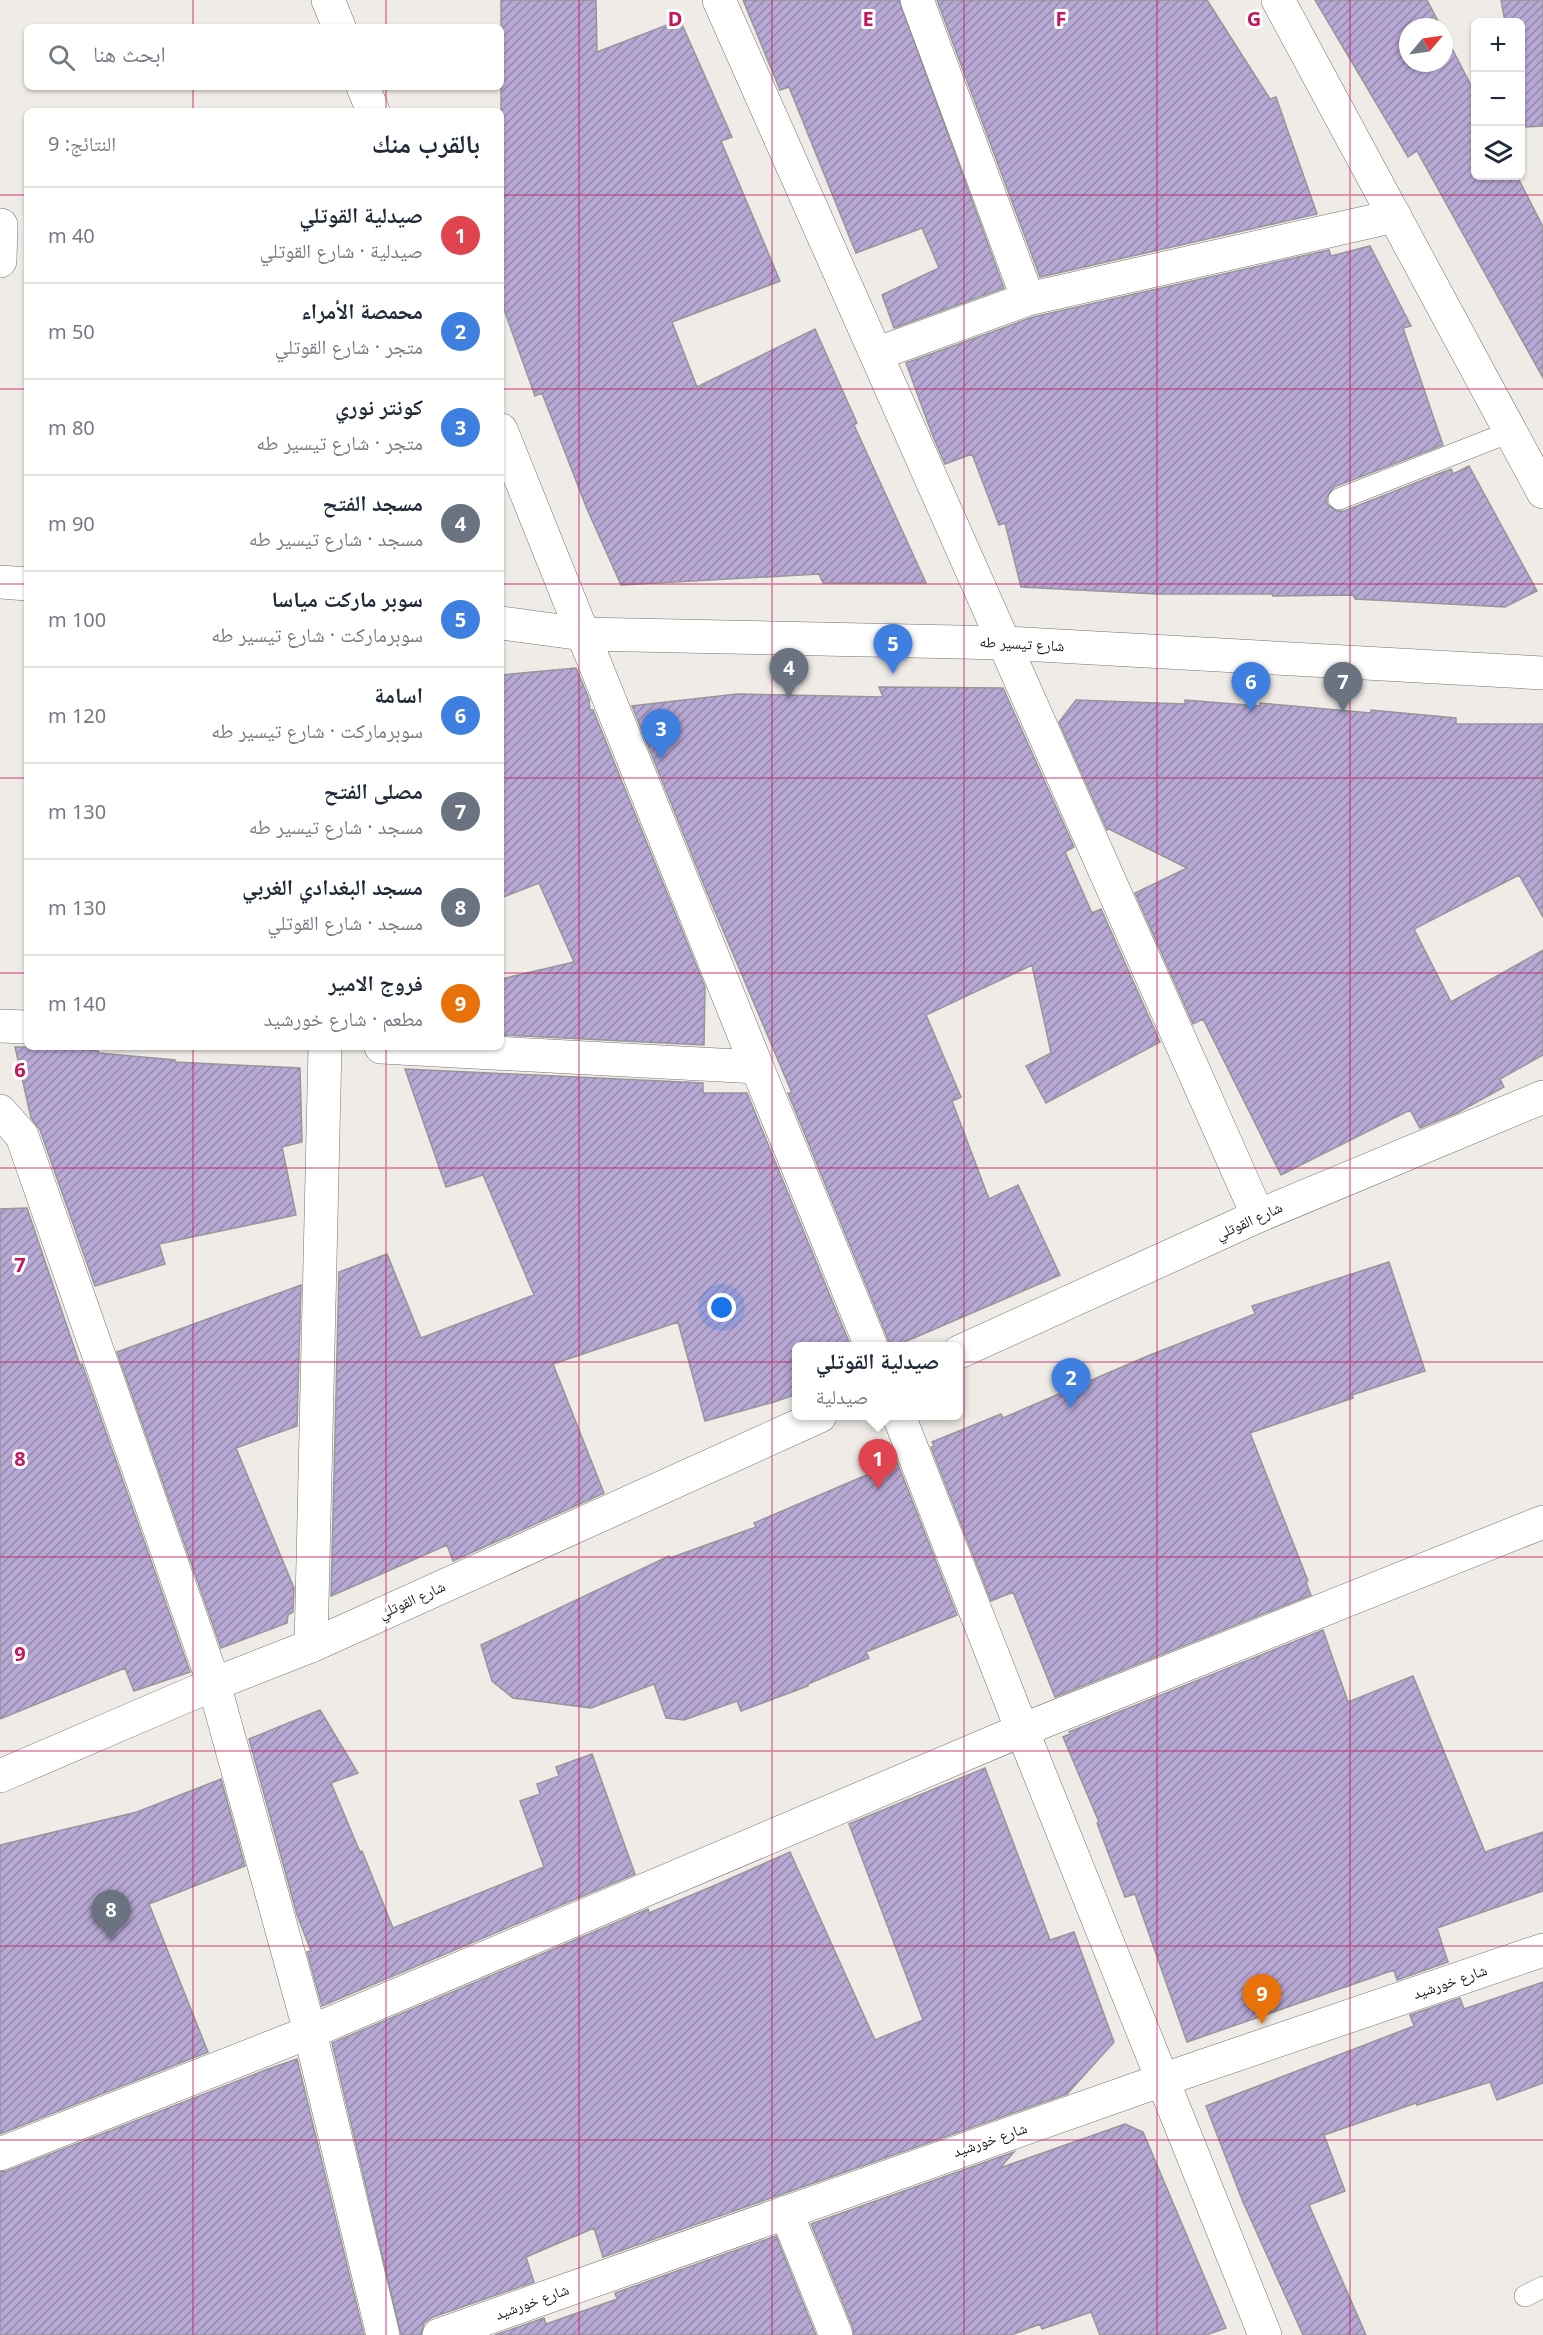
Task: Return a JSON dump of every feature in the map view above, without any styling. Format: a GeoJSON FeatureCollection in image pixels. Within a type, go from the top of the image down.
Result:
{"type":"FeatureCollection","features":[{"type":"Feature","properties":{"kind":"street"},"geometry":{"type":"LineString","coordinates":[[328,0],[338,24]]}},
{"type":"Feature","properties":{"kind":"street"},"geometry":{"type":"LineString","coordinates":[[719,0],[1258,1216]]}},
{"type":"Feature","properties":{"kind":"street"},"geometry":{"type":"LineString","coordinates":[[917,0],[1028,299]]}},
{"type":"Feature","properties":{"kind":"street"},"geometry":{"type":"LineString","coordinates":[[1278,0],[1543,492]]}},
{"type":"Feature","properties":{"kind":"street"},"geometry":{"type":"LineString","coordinates":[[364,90],[372,108]]}},
{"type":"Feature","properties":{"kind":"street"},"geometry":{"type":"LineString","coordinates":[[876,354],[1028,299],[1395,216]]}},
{"type":"Feature","properties":{"kind":"street"},"geometry":{"type":"LineString","coordinates":[[0,261],[2,225]]}},
{"type":"Feature","properties":{"kind":"street"},"geometry":{"type":"LineString","coordinates":[[504,437],[870,1342]]}},
{"type":"Feature","properties":{"kind":"street"},"geometry":{"type":"LineString","coordinates":[[0,582],[24,584]]}},
{"type":"Feature","properties":{"kind":"street","name":"شارع تيسير طه"},"geometry":{"type":"LineString","coordinates":[[504,623],[583,634],[1005,642],[1543,673]]}},
{"type":"Feature","properties":{"kind":"street"},"geometry":{"type":"LineString","coordinates":[[0,1026],[24,1028]]}},
{"type":"Feature","properties":{"kind":"street"},"geometry":{"type":"LineString","coordinates":[[311,1646],[325,1050]]}},
{"type":"Feature","properties":{"kind":"street"},"geometry":{"type":"LineString","coordinates":[[437,1050],[757,1067]]}},
{"type":"Feature","properties":{"kind":"street","name":"شارع القوتلي"},"geometry":{"type":"LineString","coordinates":[[963,1350],[1258,1216],[1543,1097]]}},
{"type":"Feature","properties":{"kind":"street"},"geometry":{"type":"LineString","coordinates":[[0,1111],[22,1136],[214,1683],[310,2032],[383,2335]]}},
{"type":"Feature","properties":{"kind":"street","name":"شارع القوتلي"},"geometry":{"type":"LineString","coordinates":[[0,1776],[214,1683],[311,1646],[811,1420]]}},
{"type":"Feature","properties":{"kind":"street"},"geometry":{"type":"LineString","coordinates":[[901,1420],[1022,1730],[1265,2335]]}},
{"type":"Feature","properties":{"kind":"street"},"geometry":{"type":"LineString","coordinates":[[0,2154],[310,2032],[1022,1730],[1543,1522]]}},
{"type":"Feature","properties":{"kind":"street","name":"شارع خورشيد"},"geometry":{"type":"LineString","coordinates":[[439,2335],[1162,2080],[1543,1950]]}},
{"type":"Feature","properties":{"kind":"street"},"geometry":{"type":"LineString","coordinates":[[786,2212],[836,2335]]}},
{"type":"Feature","properties":{"kind":"lane"},"geometry":{"type":"LineString","coordinates":[[1339,499],[1510,432]]}},
{"type":"Feature","properties":{"kind":"building"},"geometry":{"type":"Polygon","coordinates":[[[501,0],[596,0],[597,52],[680,20],[732,137],[721,141],[780,281],[672,322],[697,387],[815,329],[857,423],[854,425],[926,583],[823,583],[819,574],[621,585],[587,509],[542,393],[535,396],[504,309],[504,108],[501,108],[501,90],[504,90],[504,24],[501,24],[501,0]]]}},
{"type":"Feature","properties":{"kind":"building"},"geometry":{"type":"Polygon","coordinates":[[[743,0],[899,0],[1004,288],[894,328],[882,295],[939,268],[922,228],[856,253],[789,87],[780,90],[743,0]]]}},
{"type":"Feature","properties":{"kind":"building"},"geometry":{"type":"Polygon","coordinates":[[[937,0],[1207,0],[1270,99],[1276,97],[1317,214],[1040,277],[937,0]]]}},
{"type":"Feature","properties":{"kind":"building"},"geometry":{"type":"Polygon","coordinates":[[[1315,0],[1427,0],[1436,18],[1399,18],[1399,72],[1453,72],[1453,50],[1471,85],[1471,180],[1519,180],[1543,227],[1543,378],[1417,151],[1408,157],[1315,0]]]}},
{"type":"Feature","properties":{"kind":"building"},"geometry":{"type":"Polygon","coordinates":[[[1501,0],[1543,0],[1543,126],[1526,127],[1525,122],[1525,18],[1504,18],[1501,0]]]}},
{"type":"Feature","properties":{"kind":"building"},"geometry":{"type":"Polygon","coordinates":[[[1370,246],[1411,326],[1403,328],[1443,445],[1334,487],[1327,497],[1327,504],[1337,511],[1344,511],[1451,469],[1453,474],[1469,466],[1537,591],[1505,607],[1355,599],[1353,595],[1156,594],[1021,587],[1005,523],[999,525],[972,454],[945,464],[906,363],[1033,317],[1329,250],[1331,256],[1370,246]]]}},
{"type":"Feature","properties":{"kind":"building"},"geometry":{"type":"Polygon","coordinates":[[[576,668],[589,699],[590,710],[593,710],[705,987],[704,1045],[504,1035],[504,978],[574,962],[539,883],[504,897],[504,675],[576,668]]]}},
{"type":"Feature","properties":{"kind":"building"},"geometry":{"type":"Polygon","coordinates":[[[879,687],[1003,688],[1074,847],[1065,852],[1092,913],[1101,909],[1160,1042],[1046,1103],[1026,1066],[1051,1053],[1032,965],[926,1015],[961,1097],[952,1101],[989,1199],[1018,1185],[1060,1275],[905,1342],[888,1342],[788,1093],[792,1093],[706,890],[632,706],[737,694],[883,697],[879,687]]]}},
{"type":"Feature","properties":{"kind":"building"},"geometry":{"type":"Polygon","coordinates":[[[1076,700],[1185,704],[1185,700],[1260,706],[1260,703],[1456,718],[1456,724],[1543,724],[1543,917],[1519,875],[1414,929],[1451,1002],[1543,950],[1543,1055],[1500,1079],[1504,1087],[1457,1113],[1420,1128],[1410,1110],[1281,1175],[1203,1019],[1193,1024],[1135,893],[1187,868],[1107,830],[1059,722],[1076,700]]]}},
{"type":"Feature","properties":{"kind":"building"},"geometry":{"type":"Polygon","coordinates":[[[15,1047],[24,1047],[24,1050],[90,1050],[99,1053],[175,1060],[175,1062],[300,1068],[302,1142],[282,1147],[296,1215],[159,1244],[165,1264],[95,1286],[40,1130],[31,1118],[15,1047]]]}},
{"type":"Feature","properties":{"kind":"building"},"geometry":{"type":"Polygon","coordinates":[[[405,1069],[703,1083],[703,1093],[747,1093],[849,1342],[792,1342],[792,1396],[705,1421],[678,1322],[553,1364],[604,1493],[453,1561],[447,1545],[331,1596],[339,1272],[387,1254],[421,1338],[534,1295],[483,1175],[446,1187],[405,1069]]]}},
{"type":"Feature","properties":{"kind":"building"},"geometry":{"type":"Polygon","coordinates":[[[27,1208],[80,1365],[82,1364],[190,1672],[134,1691],[125,1668],[0,1719],[0,1209],[27,1208]]]}},
{"type":"Feature","properties":{"kind":"building"},"geometry":{"type":"Polygon","coordinates":[[[1389,1262],[1425,1371],[1250,1433],[1308,1581],[1306,1582],[1311,1595],[1055,1697],[1013,1592],[991,1601],[931,1447],[934,1446],[932,1442],[1001,1414],[1003,1418],[1150,1355],[1255,1314],[1252,1306],[1389,1262]]]}},
{"type":"Feature","properties":{"kind":"building"},"geometry":{"type":"Polygon","coordinates":[[[301,1285],[297,1426],[236,1448],[294,1588],[293,1612],[288,1615],[287,1623],[221,1648],[117,1352],[301,1285]]]}},
{"type":"Feature","properties":{"kind":"building"},"geometry":{"type":"Polygon","coordinates":[[[897,1462],[957,1615],[866,1652],[869,1658],[808,1684],[808,1686],[741,1711],[737,1701],[684,1720],[666,1718],[654,1684],[591,1708],[513,1698],[492,1681],[481,1645],[669,1556],[670,1558],[756,1527],[754,1523],[897,1462]]]}},
{"type":"Feature","properties":{"kind":"building"},"geometry":{"type":"Polygon","coordinates":[[[1323,1630],[1348,1702],[1413,1676],[1485,1852],[1543,1832],[1543,1891],[1437,1928],[1448,1962],[1397,1980],[1394,1970],[1187,2042],[1135,1894],[1125,1897],[1097,1823],[1099,1822],[1063,1737],[1070,1734],[1069,1732],[1323,1630]]]}},
{"type":"Feature","properties":{"kind":"building"},"geometry":{"type":"Polygon","coordinates":[[[320,1710],[358,1773],[331,1783],[393,1928],[544,1867],[520,1801],[540,1794],[537,1784],[559,1776],[556,1767],[592,1754],[635,1874],[322,2006],[307,1952],[311,1951],[297,1915],[249,1739],[320,1710]]]}},
{"type":"Feature","properties":{"kind":"building"},"geometry":{"type":"Polygon","coordinates":[[[985,1768],[1050,1940],[1074,1932],[1114,2042],[1067,2094],[603,2257],[594,2228],[526,2257],[534,2282],[433,2317],[424,2323],[421,2335],[401,2335],[332,2043],[648,1909],[649,1913],[790,1852],[875,2040],[923,2020],[849,1824],[985,1768]]]}},
{"type":"Feature","properties":{"kind":"building"},"geometry":{"type":"Polygon","coordinates":[[[221,1779],[245,1866],[149,1904],[208,2052],[0,2134],[0,1845],[137,1812],[221,1779]]]}},
{"type":"Feature","properties":{"kind":"building"},"geometry":{"type":"Polygon","coordinates":[[[1543,1982],[1543,2083],[1497,2100],[1490,2082],[1417,2105],[1416,2103],[1324,2135],[1345,2191],[1309,2205],[1366,2335],[1303,2335],[1243,2202],[1206,2106],[1414,2026],[1410,2015],[1460,1998],[1464,2009],[1543,1982]]]}},
{"type":"Feature","properties":{"kind":"building"},"geometry":{"type":"Polygon","coordinates":[[[297,2059],[364,2335],[0,2335],[0,2172],[297,2059]]]}},
{"type":"Feature","properties":{"kind":"building"},"geometry":{"type":"Polygon","coordinates":[[[1125,2124],[1143,2132],[1226,2328],[1206,2335],[1100,2335],[1091,2312],[1042,2329],[1040,2324],[1011,2335],[854,2335],[811,2224],[1014,2152],[1000,2168],[1125,2124]]]}},
{"type":"Feature","properties":{"kind":"building"},"geometry":{"type":"Polygon","coordinates":[[[776,2236],[816,2335],[495,2335],[544,2318],[546,2324],[617,2299],[615,2293],[776,2236]]]}},
{"type":"Feature","properties":{"kind":"place","name":"سوبر ماركت مياسا"},"geometry":{"type":"Point","coordinates":[893,674]}},
{"type":"Feature","properties":{"kind":"place","name":"مسجد الفتح"},"geometry":{"type":"Point","coordinates":[789,698]}},
{"type":"Feature","properties":{"kind":"place","name":"اسامة"},"geometry":{"type":"Point","coordinates":[1251,712]}},
{"type":"Feature","properties":{"kind":"place","name":"مصلى الفتح"},"geometry":{"type":"Point","coordinates":[1343,712]}},
{"type":"Feature","properties":{"kind":"place","name":"كونتر نوري"},"geometry":{"type":"Point","coordinates":[661,759]}},
{"type":"Feature","properties":{"kind":"place","name":"محمصة الأمراء"},"geometry":{"type":"Point","coordinates":[1071,1408]}},
{"type":"Feature","properties":{"kind":"place","name":"صيدلية القوتلي"},"geometry":{"type":"Point","coordinates":[878,1489]}},
{"type":"Feature","properties":{"kind":"place","name":"مسجد البغدادي الغربي"},"geometry":{"type":"Point","coordinates":[111,1940]}},
{"type":"Feature","properties":{"kind":"place","name":"فروج الامير"},"geometry":{"type":"Point","coordinates":[1262,2024]}}]}
